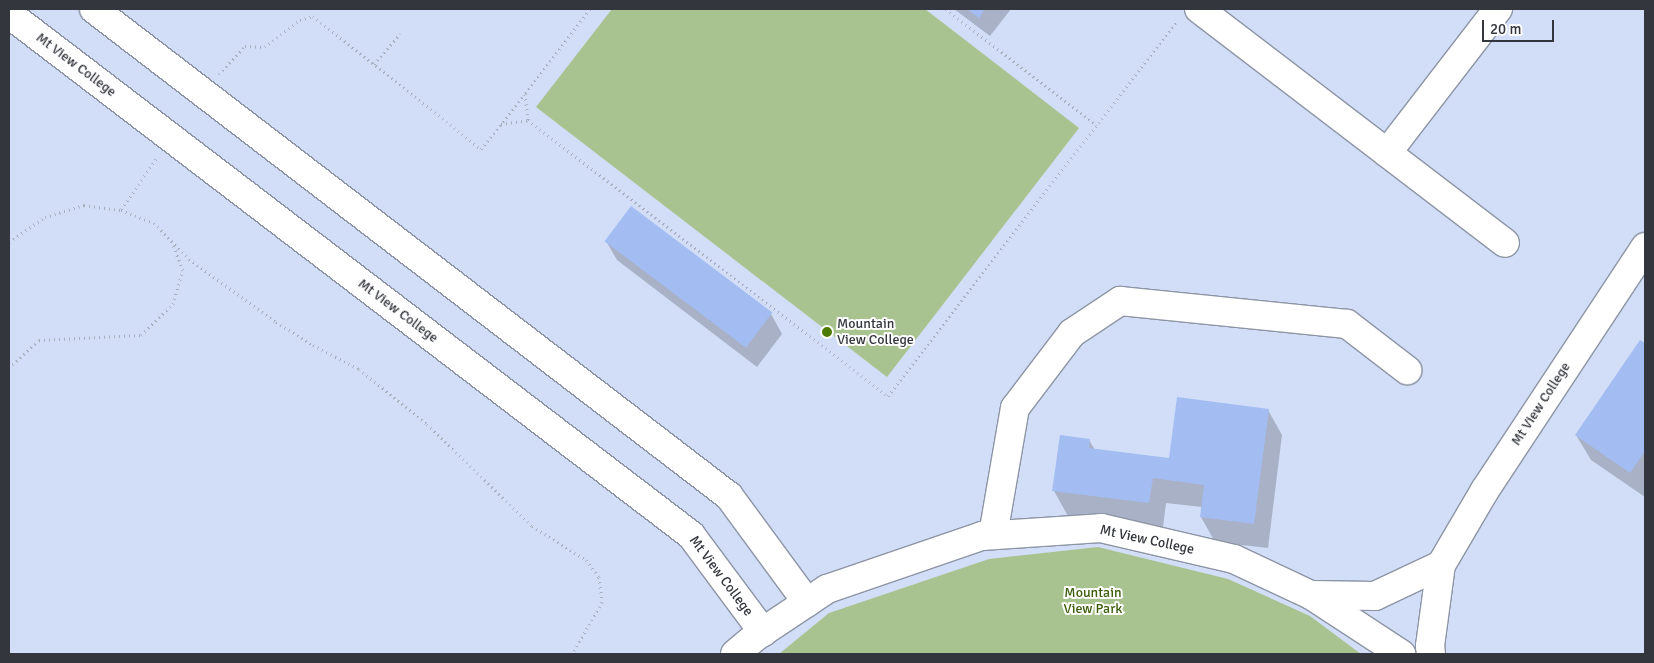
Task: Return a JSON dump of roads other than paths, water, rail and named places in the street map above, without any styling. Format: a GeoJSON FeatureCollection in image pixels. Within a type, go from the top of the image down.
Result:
{"type":"FeatureCollection","features":[{"type":"Feature","properties":{"kind":"street"},"geometry":{"type":"LineString","coordinates":[[94,9],[729,496],[807,602]]}},
{"type":"Feature","properties":{"kind":"street"},"geometry":{"type":"LineString","coordinates":[[1387,153],[1498,9]]}},
{"type":"Feature","properties":{"kind":"street"},"geometry":{"type":"LineString","coordinates":[[1190,12],[1387,153],[1505,243]]}},
{"type":"Feature","properties":{"kind":"street","name":"Mt View College"},"geometry":{"type":"LineString","coordinates":[[9,14],[691,535],[763,632]]}},
{"type":"Feature","properties":{"kind":"street","name":"Mt View College"},"geometry":{"type":"LineString","coordinates":[[1431,654],[1430,646],[1442,565],[1485,490],[1645,247]]}},
{"type":"Feature","properties":{"kind":"street"},"geometry":{"type":"LineString","coordinates":[[993,535],[1015,408],[1072,333],[1120,301],[1346,324],[1407,370]]}},
{"type":"Feature","properties":{"kind":"street","name":"Mt View College"},"geometry":{"type":"LineString","coordinates":[[735,654],[763,632],[827,589],[982,536],[1101,528],[1234,559],[1311,594],[1401,654]]}},
{"type":"Feature","properties":{"kind":"street","name":"Mt View College"},"geometry":{"type":"LineString","coordinates":[[1311,594],[1375,596],[1442,565]]}},
{"type":"Feature","properties":{"kind":"place","name":"Mountain View College"},"geometry":{"type":"Point","coordinates":[827,332]}},
{"type":"Feature","properties":{"kind":"park label","name":"Mountain View Park"},"geometry":{"type":"Point","coordinates":[1093,602]}}]}
